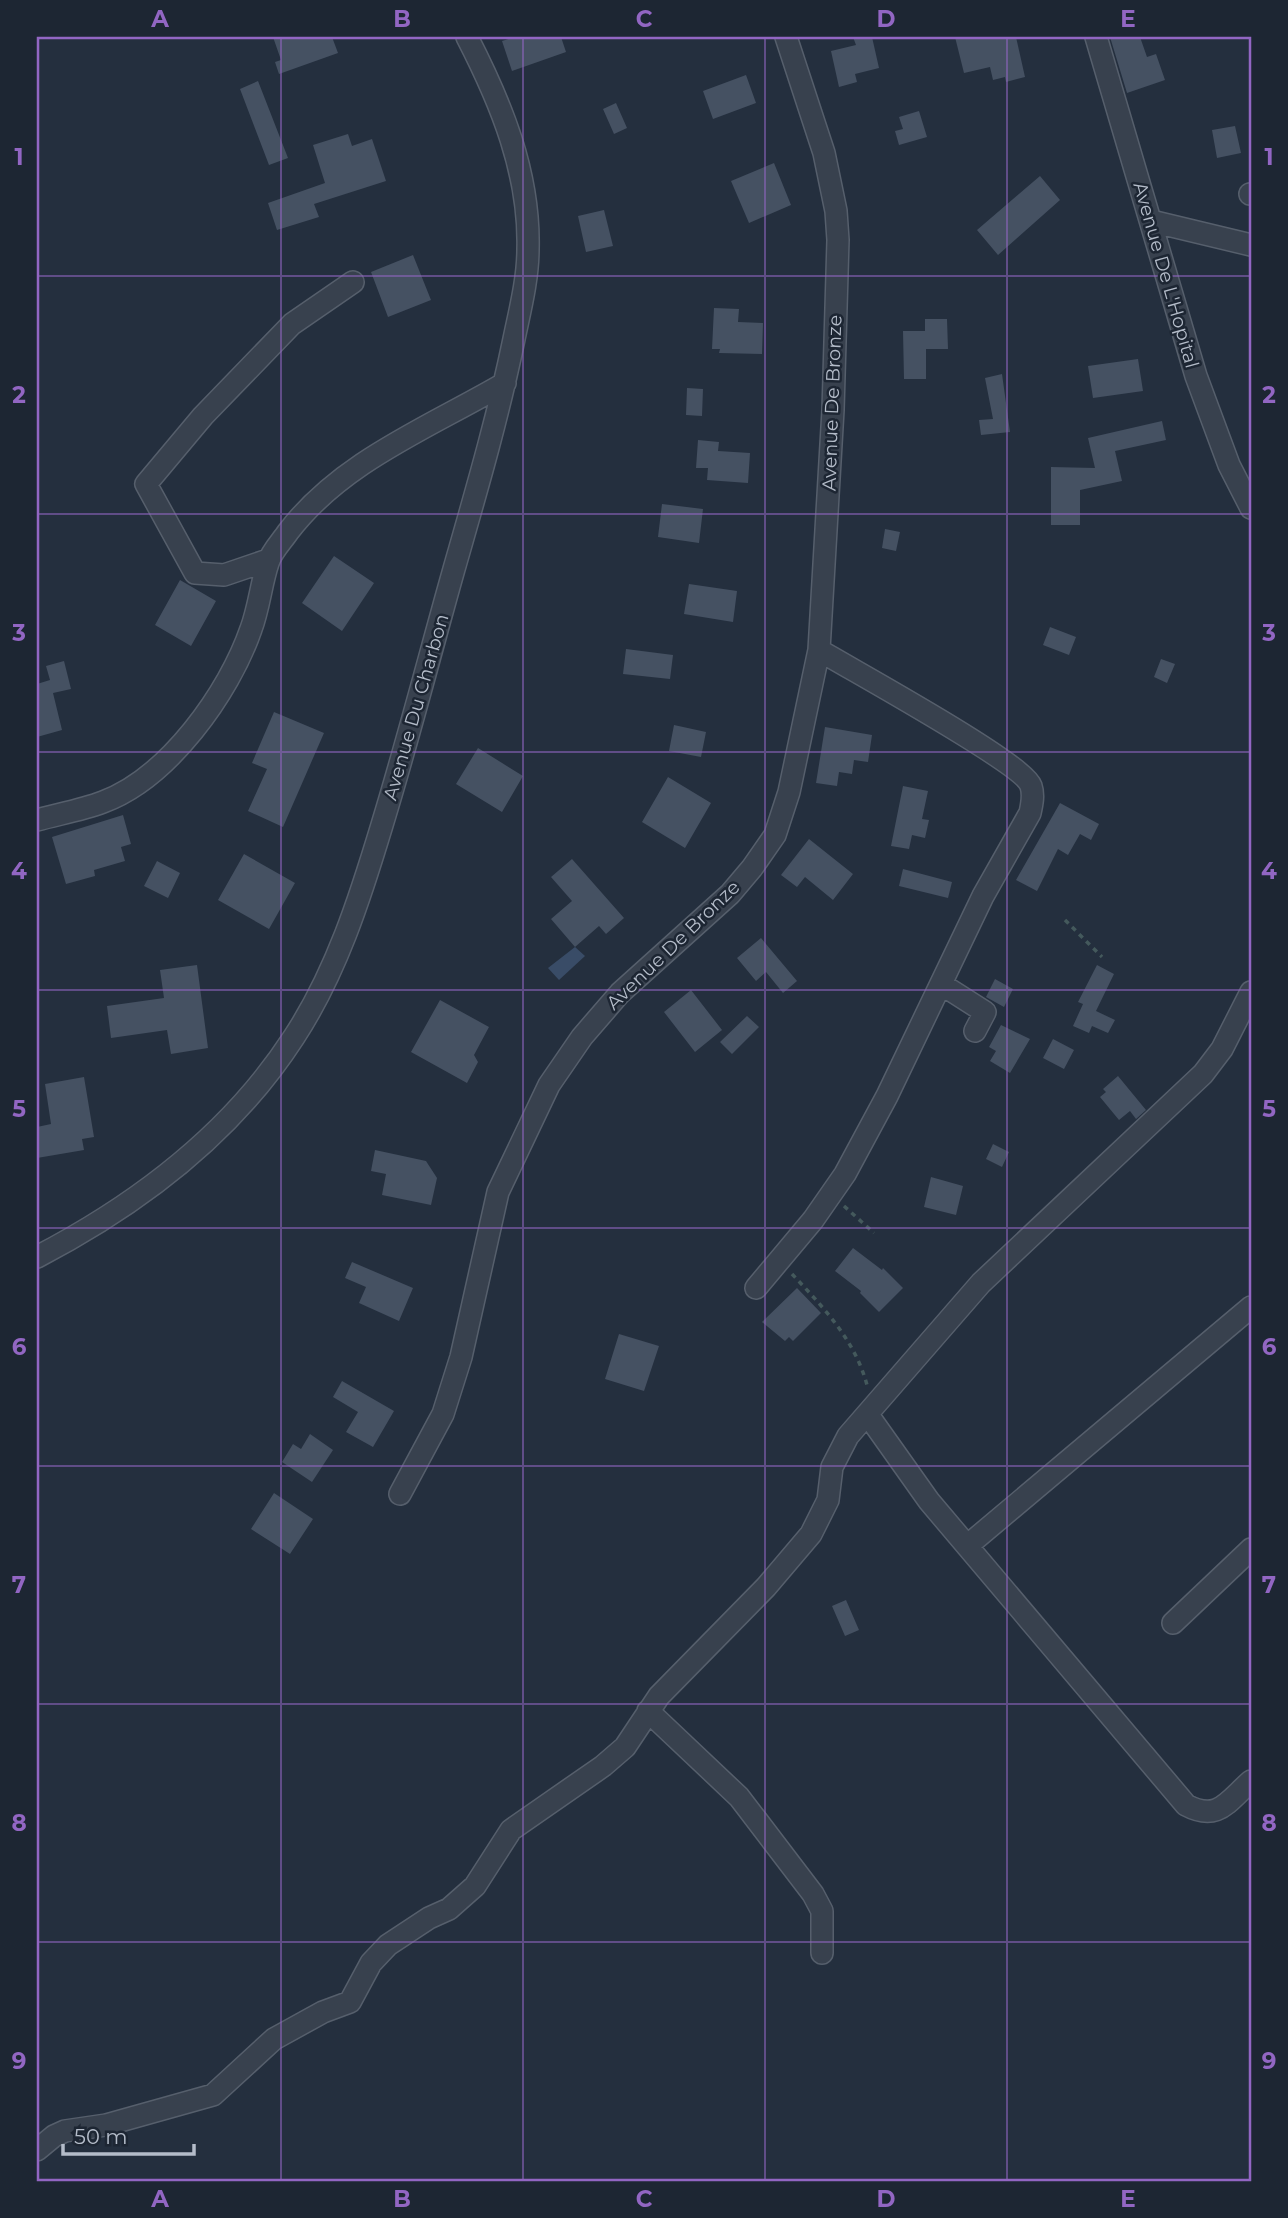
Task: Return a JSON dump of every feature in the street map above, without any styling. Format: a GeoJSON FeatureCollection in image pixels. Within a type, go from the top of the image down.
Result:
{"type":"FeatureCollection","features":[{"type":"Feature","properties":{"kind":"street","name":"Avenue Du Charbon"},"geometry":{"type":"LineString","coordinates":[[37,1257],[84,1233],[152,1187],[198,1148],[269,1069],[293,1039],[321,991],[370,866],[505,383],[528,251],[527,213],[518,158],[503,115],[467,37]]}},
{"type":"Feature","properties":{"kind":"street","name":"Avenue De Bronze"},"geometry":{"type":"LineString","coordinates":[[400,1494],[443,1414],[461,1357],[498,1192],[549,1085],[582,1037],[620,993],[730,894],[775,835],[789,792],[819,650],[833,410],[836,211],[824,153],[786,37]]}},
{"type":"Feature","properties":{"kind":"street","name":"Avenue De L'Hopital"},"geometry":{"type":"LineString","coordinates":[[1096,37],[1196,376],[1229,465],[1251,508]]}},
{"type":"Feature","properties":{"kind":"street"},"geometry":{"type":"LineString","coordinates":[[1151,221],[1251,247]]}},
{"type":"Feature","properties":{"kind":"street"},"geometry":{"type":"LineString","coordinates":[[268,561],[224,575],[195,573],[146,484],[203,416],[292,324],[353,282]]}},
{"type":"Feature","properties":{"kind":"street"},"geometry":{"type":"LineString","coordinates":[[37,820],[105,802],[161,768],[180,748],[239,660],[261,598],[268,561],[290,530],[322,495],[365,461],[505,383]]}},
{"type":"Feature","properties":{"kind":"street"},"geometry":{"type":"LineString","coordinates":[[756,1288],[832,1195],[887,1097],[983,897],[1030,813],[1033,800],[1031,785],[990,752],[819,650]]}},
{"type":"Feature","properties":{"kind":"street"},"geometry":{"type":"LineString","coordinates":[[941,984],[985,1012],[975,1031]]}},
{"type":"Feature","properties":{"kind":"street"},"geometry":{"type":"LineString","coordinates":[[37,2150],[65,2131],[106,2125],[125,2117],[187,2105],[213,2095],[274,2039],[323,2012],[350,2002],[371,1963],[388,1945],[429,1918],[449,1909],[475,1886],[510,1830],[625,1747],[648,1710],[676,1678],[798,1553],[821,1518],[828,1500],[829,1481],[837,1453],[848,1436],[981,1283],[1203,1074],[1222,1049],[1251,992]]}},
{"type":"Feature","properties":{"kind":"street"},"geometry":{"type":"LineString","coordinates":[[967,1546],[1251,1307]]}},
{"type":"Feature","properties":{"kind":"street"},"geometry":{"type":"LineString","coordinates":[[868,1415],[929,1501],[1186,1805],[1203,1814],[1216,1811],[1251,1781]]}},
{"type":"Feature","properties":{"kind":"street"},"geometry":{"type":"LineString","coordinates":[[1173,1623],[1251,1549]]}},
{"type":"Feature","properties":{"kind":"street"},"geometry":{"type":"LineString","coordinates":[[648,1710],[739,1797],[813,1894],[822,1911],[822,1953]]}},
{"type":"Feature","properties":{"kind":"path"},"geometry":{"type":"LineString","coordinates":[[1065,920],[1102,957]]}},
{"type":"Feature","properties":{"kind":"path"},"geometry":{"type":"LineString","coordinates":[[832,1195],[874,1233]]}},
{"type":"Feature","properties":{"kind":"path"},"geometry":{"type":"LineString","coordinates":[[778,1259],[825,1309],[860,1358],[867,1387],[868,1415]]}},
{"type":"Feature","properties":{"kind":"water"},"geometry":{"type":"Polygon","coordinates":[[[575,947],[585,956],[559,980],[548,968],[575,947]]]}},
{"type":"Feature","properties":{"kind":"building"},"geometry":{"type":"Polygon","coordinates":[[[273,37],[332,37],[338,53],[279,74],[275,62],[281,60],[273,37]]]}},
{"type":"Feature","properties":{"kind":"building"},"geometry":{"type":"Polygon","coordinates":[[[515,37],[561,37],[566,52],[512,71],[502,41],[515,37]]]}},
{"type":"Feature","properties":{"kind":"building"},"geometry":{"type":"Polygon","coordinates":[[[853,37],[872,37],[879,68],[855,74],[857,82],[839,87],[831,51],[856,45],[853,37]]]}},
{"type":"Feature","properties":{"kind":"building"},"geometry":{"type":"Polygon","coordinates":[[[955,37],[1016,37],[1025,77],[1006,82],[1005,77],[993,80],[990,67],[964,73],[955,37]]]}},
{"type":"Feature","properties":{"kind":"building"},"geometry":{"type":"Polygon","coordinates":[[[1110,37],[1140,37],[1147,57],[1156,54],[1165,80],[1127,93],[1110,37]]]}},
{"type":"Feature","properties":{"kind":"building"},"geometry":{"type":"Polygon","coordinates":[[[746,75],[756,103],[713,119],[703,91],[746,75]]]}},
{"type":"Feature","properties":{"kind":"building"},"geometry":{"type":"Polygon","coordinates":[[[258,81],[288,158],[269,165],[240,89],[258,81]]]}},
{"type":"Feature","properties":{"kind":"building"},"geometry":{"type":"Polygon","coordinates":[[[616,103],[627,128],[614,134],[603,109],[616,103]]]}},
{"type":"Feature","properties":{"kind":"building"},"geometry":{"type":"Polygon","coordinates":[[[919,111],[927,137],[899,145],[895,131],[903,129],[899,117],[919,111]]]}},
{"type":"Feature","properties":{"kind":"building"},"geometry":{"type":"Polygon","coordinates":[[[1235,126],[1241,153],[1217,158],[1212,130],[1235,126]]]}},
{"type":"Feature","properties":{"kind":"building"},"geometry":{"type":"Polygon","coordinates":[[[348,134],[352,146],[372,139],[386,181],[314,204],[319,217],[277,230],[268,203],[325,183],[313,145],[348,134]]]}},
{"type":"Feature","properties":{"kind":"building"},"geometry":{"type":"Polygon","coordinates":[[[774,163],[791,205],[749,223],[731,181],[774,163]]]}},
{"type":"Feature","properties":{"kind":"building"},"geometry":{"type":"Polygon","coordinates":[[[1040,176],[1060,200],[998,255],[977,230],[1040,176]]]}},
{"type":"Feature","properties":{"kind":"building"},"geometry":{"type":"Polygon","coordinates":[[[604,210],[613,246],[586,252],[578,216],[604,210]]]}},
{"type":"Feature","properties":{"kind":"building"},"geometry":{"type":"Polygon","coordinates":[[[413,255],[431,300],[388,317],[371,272],[413,255]]]}},
{"type":"Feature","properties":{"kind":"building"},"geometry":{"type":"Polygon","coordinates":[[[714,308],[739,309],[738,322],[763,323],[762,354],[719,353],[720,349],[712,349],[714,308]]]}},
{"type":"Feature","properties":{"kind":"building"},"geometry":{"type":"Polygon","coordinates":[[[925,319],[947,319],[948,349],[926,349],[926,379],[904,379],[903,331],[925,331],[925,319]]]}},
{"type":"Feature","properties":{"kind":"building"},"geometry":{"type":"Polygon","coordinates":[[[1138,359],[1143,391],[1093,398],[1088,366],[1138,359]]]}},
{"type":"Feature","properties":{"kind":"building"},"geometry":{"type":"Polygon","coordinates":[[[1002,374],[1010,432],[981,435],[979,420],[993,419],[985,378],[1002,374]]]}},
{"type":"Feature","properties":{"kind":"building"},"geometry":{"type":"Polygon","coordinates":[[[687,388],[703,389],[702,416],[686,415],[687,388]]]}},
{"type":"Feature","properties":{"kind":"building"},"geometry":{"type":"Polygon","coordinates":[[[1162,421],[1166,440],[1115,451],[1122,481],[1080,490],[1080,525],[1051,525],[1051,467],[1095,468],[1088,438],[1162,421]]]}},
{"type":"Feature","properties":{"kind":"building"},"geometry":{"type":"Polygon","coordinates":[[[698,440],[719,442],[718,451],[750,453],[748,483],[707,480],[708,468],[696,468],[698,440]]]}},
{"type":"Feature","properties":{"kind":"building"},"geometry":{"type":"Polygon","coordinates":[[[662,504],[703,509],[699,543],[658,537],[662,504]]]}},
{"type":"Feature","properties":{"kind":"building"},"geometry":{"type":"Polygon","coordinates":[[[885,529],[900,532],[896,551],[882,548],[885,529]]]}},
{"type":"Feature","properties":{"kind":"building"},"geometry":{"type":"Polygon","coordinates":[[[334,556],[374,583],[342,631],[302,603],[334,556]]]}},
{"type":"Feature","properties":{"kind":"building"},"geometry":{"type":"Polygon","coordinates":[[[180,580],[216,601],[191,646],[155,625],[180,580]]]}},
{"type":"Feature","properties":{"kind":"building"},"geometry":{"type":"Polygon","coordinates":[[[689,584],[737,591],[733,622],[684,614],[689,584]]]}},
{"type":"Feature","properties":{"kind":"building"},"geometry":{"type":"Polygon","coordinates":[[[1050,627],[1076,637],[1069,655],[1043,645],[1050,627]]]}},
{"type":"Feature","properties":{"kind":"building"},"geometry":{"type":"Polygon","coordinates":[[[626,649],[673,655],[670,679],[623,674],[626,649]]]}},
{"type":"Feature","properties":{"kind":"building"},"geometry":{"type":"Polygon","coordinates":[[[1161,659],[1175,664],[1167,683],[1154,677],[1161,659]]]}},
{"type":"Feature","properties":{"kind":"building"},"geometry":{"type":"Polygon","coordinates":[[[64,661],[71,689],[53,693],[62,730],[37,737],[37,684],[50,680],[46,666],[64,661]]]}},
{"type":"Feature","properties":{"kind":"building"},"geometry":{"type":"Polygon","coordinates":[[[274,712],[324,733],[283,827],[248,811],[267,769],[252,763],[274,712]]]}},
{"type":"Feature","properties":{"kind":"building"},"geometry":{"type":"Polygon","coordinates":[[[674,725],[706,732],[701,757],[669,751],[674,725]]]}},
{"type":"Feature","properties":{"kind":"building"},"geometry":{"type":"Polygon","coordinates":[[[825,727],[872,735],[868,762],[854,760],[852,774],[839,772],[837,786],[816,783],[825,727]]]}},
{"type":"Feature","properties":{"kind":"building"},"geometry":{"type":"Polygon","coordinates":[[[478,748],[523,776],[502,812],[456,784],[478,748]]]}},
{"type":"Feature","properties":{"kind":"building"},"geometry":{"type":"Polygon","coordinates":[[[668,777],[711,803],[685,848],[642,822],[668,777]]]}},
{"type":"Feature","properties":{"kind":"building"},"geometry":{"type":"Polygon","coordinates":[[[903,786],[928,791],[922,819],[929,820],[925,838],[912,835],[909,849],[891,846],[903,786]]]}},
{"type":"Feature","properties":{"kind":"building"},"geometry":{"type":"Polygon","coordinates":[[[1060,803],[1099,824],[1091,840],[1080,834],[1068,855],[1058,849],[1037,891],[1016,880],[1060,803]]]}},
{"type":"Feature","properties":{"kind":"building"},"geometry":{"type":"Polygon","coordinates":[[[123,815],[131,844],[121,847],[125,861],[94,870],[95,876],[66,884],[52,837],[123,815]]]}},
{"type":"Feature","properties":{"kind":"building"},"geometry":{"type":"Polygon","coordinates":[[[809,839],[853,874],[833,900],[805,877],[797,887],[781,875],[809,839]]]}},
{"type":"Feature","properties":{"kind":"building"},"geometry":{"type":"Polygon","coordinates":[[[244,854],[295,883],[269,929],[218,900],[244,854]]]}},
{"type":"Feature","properties":{"kind":"building"},"geometry":{"type":"Polygon","coordinates":[[[572,859],[624,918],[606,934],[599,926],[575,947],[551,919],[572,901],[551,877],[572,859]]]}},
{"type":"Feature","properties":{"kind":"building"},"geometry":{"type":"Polygon","coordinates":[[[157,861],[180,873],[168,898],[144,886],[157,861]]]}},
{"type":"Feature","properties":{"kind":"building"},"geometry":{"type":"Polygon","coordinates":[[[903,869],[952,882],[948,898],[899,886],[903,869]]]}},
{"type":"Feature","properties":{"kind":"building"},"geometry":{"type":"Polygon","coordinates":[[[761,938],[797,981],[783,993],[766,972],[756,981],[737,958],[761,938]]]}},
{"type":"Feature","properties":{"kind":"building"},"geometry":{"type":"Polygon","coordinates":[[[197,965],[208,1048],[171,1054],[167,1030],[111,1038],[107,1006],[164,998],[160,970],[197,965]]]}},
{"type":"Feature","properties":{"kind":"building"},"geometry":{"type":"Polygon","coordinates":[[[1097,965],[1114,974],[1096,1011],[1115,1020],[1108,1033],[1092,1026],[1089,1033],[1073,1026],[1083,1004],[1078,1002],[1097,965]]]}},
{"type":"Feature","properties":{"kind":"building"},"geometry":{"type":"Polygon","coordinates":[[[995,979],[1013,989],[1004,1007],[986,997],[995,979]]]}},
{"type":"Feature","properties":{"kind":"building"},"geometry":{"type":"Polygon","coordinates":[[[691,990],[722,1030],[695,1052],[664,1012],[691,990]]]}},
{"type":"Feature","properties":{"kind":"building"},"geometry":{"type":"Polygon","coordinates":[[[440,1000],[489,1027],[474,1055],[478,1062],[467,1083],[411,1052],[440,1000]]]}},
{"type":"Feature","properties":{"kind":"building"},"geometry":{"type":"Polygon","coordinates":[[[747,1016],[759,1027],[732,1054],[720,1042],[747,1016]]]}},
{"type":"Feature","properties":{"kind":"building"},"geometry":{"type":"Polygon","coordinates":[[[1001,1025],[1030,1039],[1010,1073],[990,1061],[996,1051],[989,1047],[1001,1025]]]}},
{"type":"Feature","properties":{"kind":"building"},"geometry":{"type":"Polygon","coordinates":[[[1053,1039],[1074,1050],[1064,1069],[1043,1058],[1053,1039]]]}},
{"type":"Feature","properties":{"kind":"building"},"geometry":{"type":"Polygon","coordinates":[[[1118,1076],[1146,1110],[1136,1119],[1130,1111],[1119,1120],[1100,1097],[1106,1092],[1103,1089],[1118,1076]]]}},
{"type":"Feature","properties":{"kind":"building"},"geometry":{"type":"Polygon","coordinates":[[[84,1077],[94,1137],[82,1139],[84,1150],[37,1158],[37,1127],[51,1124],[45,1084],[84,1077]]]}},
{"type":"Feature","properties":{"kind":"building"},"geometry":{"type":"Polygon","coordinates":[[[993,1144],[1009,1152],[1002,1167],[986,1159],[993,1144]]]}},
{"type":"Feature","properties":{"kind":"building"},"geometry":{"type":"Polygon","coordinates":[[[375,1150],[426,1161],[437,1178],[431,1205],[382,1195],[386,1174],[371,1171],[375,1150]]]}},
{"type":"Feature","properties":{"kind":"building"},"geometry":{"type":"Polygon","coordinates":[[[931,1177],[963,1186],[956,1215],[924,1207],[931,1177]]]}},
{"type":"Feature","properties":{"kind":"building"},"geometry":{"type":"Polygon","coordinates":[[[853,1248],[882,1270],[883,1268],[903,1288],[879,1312],[861,1291],[835,1271],[853,1248]]]}},
{"type":"Feature","properties":{"kind":"building"},"geometry":{"type":"Polygon","coordinates":[[[352,1262],[413,1288],[399,1321],[359,1303],[366,1287],[345,1278],[352,1262]]]}},
{"type":"Feature","properties":{"kind":"building"},"geometry":{"type":"Polygon","coordinates":[[[797,1288],[821,1313],[793,1341],[789,1337],[785,1341],[762,1322],[797,1288]]]}},
{"type":"Feature","properties":{"kind":"building"},"geometry":{"type":"Polygon","coordinates":[[[619,1334],[659,1346],[644,1391],[605,1379],[619,1334]]]}},
{"type":"Feature","properties":{"kind":"building"},"geometry":{"type":"Polygon","coordinates":[[[342,1381],[394,1411],[373,1447],[346,1432],[358,1412],[333,1397],[342,1381]]]}},
{"type":"Feature","properties":{"kind":"building"},"geometry":{"type":"Polygon","coordinates":[[[310,1434],[333,1450],[312,1482],[282,1462],[293,1444],[301,1449],[310,1434]]]}},
{"type":"Feature","properties":{"kind":"building"},"geometry":{"type":"Polygon","coordinates":[[[274,1493],[313,1519],[290,1554],[251,1529],[274,1493]]]}},
{"type":"Feature","properties":{"kind":"building"},"geometry":{"type":"Polygon","coordinates":[[[846,1600],[859,1630],[845,1636],[832,1606],[846,1600]]]}}]}
